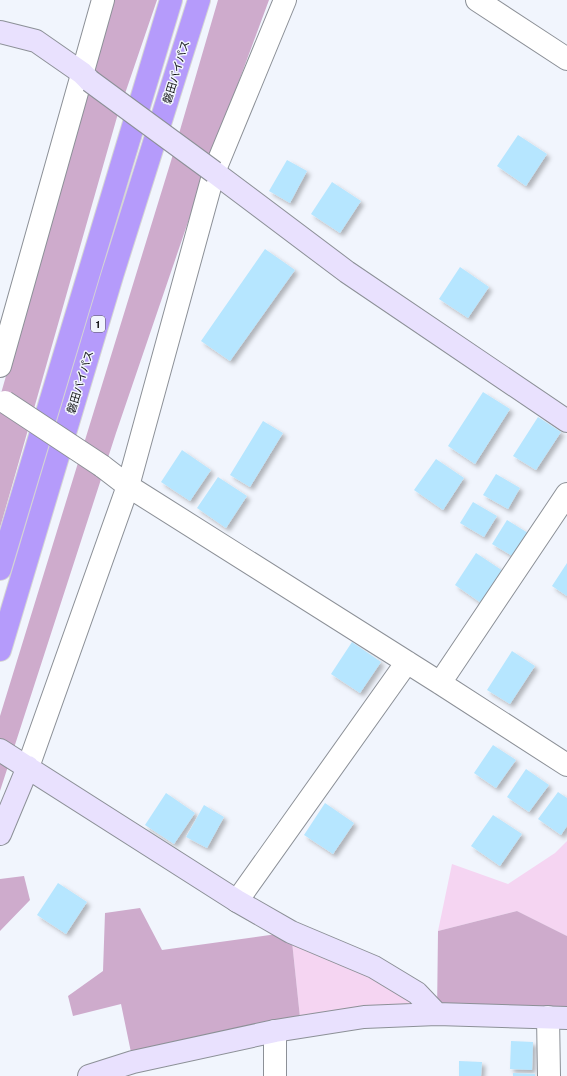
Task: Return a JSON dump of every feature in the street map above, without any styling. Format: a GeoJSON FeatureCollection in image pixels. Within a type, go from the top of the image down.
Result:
{"type":"FeatureCollection","features":[{"type":"Feature","properties":{"kind":"highway","name":"磐田バイパス"},"geometry":{"type":"LineString","coordinates":[[0,569],[171,0]]}},
{"type":"Feature","properties":{"kind":"highway","name":"磐田バイパス"},"geometry":{"type":"LineString","coordinates":[[0,650],[112,276],[199,0]]}},
{"type":"Feature","properties":{"kind":"street"},"geometry":{"type":"LineString","coordinates":[[0,366],[86,77],[103,0]]}},
{"type":"Feature","properties":{"kind":"street"},"geometry":{"type":"LineString","coordinates":[[0,834],[15,759],[128,486],[214,172],[285,0]]}},
{"type":"Feature","properties":{"kind":"street"},"geometry":{"type":"LineString","coordinates":[[477,0],[567,59]]}},
{"type":"Feature","properties":{"kind":"street"},"geometry":{"type":"LineString","coordinates":[[0,32],[36,41],[347,272],[567,421]]}},
{"type":"Feature","properties":{"kind":"street"},"geometry":{"type":"LineString","coordinates":[[3,401],[102,466],[128,486],[567,765]]}},
{"type":"Feature","properties":{"kind":"street"},"geometry":{"type":"LineString","coordinates":[[440,683],[567,494]]}},
{"type":"Feature","properties":{"kind":"street"},"geometry":{"type":"LineString","coordinates":[[237,901],[407,662]]}},
{"type":"Feature","properties":{"kind":"street"},"geometry":{"type":"LineString","coordinates":[[15,759],[237,901],[291,932],[374,967],[417,993],[437,1014]]}},
{"type":"Feature","properties":{"kind":"street"},"geometry":{"type":"LineString","coordinates":[[89,1076],[133,1062],[276,1031],[364,1017],[437,1014],[557,1018],[549,1076]]}},
{"type":"Feature","properties":{"kind":"street"},"geometry":{"type":"LineString","coordinates":[[276,1031],[276,1076]]}},
{"type":"Feature","properties":{"kind":"shaded area"},"geometry":{"type":"Polygon","coordinates":[[[107,0],[157,0],[117,117],[0,528],[0,397],[86,95],[107,0]]]}},
{"type":"Feature","properties":{"kind":"shaded area"},"geometry":{"type":"Polygon","coordinates":[[[218,0],[269,0],[202,181],[116,433],[0,791],[0,716],[171,161],[218,0]]]}},
{"type":"Feature","properties":{"kind":"shaded area"},"geometry":{"type":"Polygon","coordinates":[[[567,841],[567,936],[517,911],[438,931],[452,864],[508,884],[555,853],[567,841]]]}},
{"type":"Feature","properties":{"kind":"shaded area"},"geometry":{"type":"Polygon","coordinates":[[[24,876],[30,900],[0,931],[0,879],[24,876]]]}},
{"type":"Feature","properties":{"kind":"shaded area"},"geometry":{"type":"Polygon","coordinates":[[[140,908],[162,950],[291,932],[301,1027],[133,1062],[121,1004],[73,1016],[68,996],[103,971],[105,913],[140,908]]]}},
{"type":"Feature","properties":{"kind":"shaded area"},"geometry":{"type":"Polygon","coordinates":[[[517,911],[567,936],[567,1019],[437,1014],[438,931],[517,911]]]}},
{"type":"Feature","properties":{"kind":"shaded area"},"geometry":{"type":"Polygon","coordinates":[[[291,932],[437,1014],[301,1027],[291,932]]]}},
{"type":"Feature","properties":{"kind":"building"},"geometry":{"type":"Polygon","coordinates":[[[518,135],[547,154],[526,186],[497,166],[518,135]]]}},
{"type":"Feature","properties":{"kind":"building"},"geometry":{"type":"Polygon","coordinates":[[[287,160],[307,171],[290,203],[269,191],[287,160]]]}},
{"type":"Feature","properties":{"kind":"building"},"geometry":{"type":"Polygon","coordinates":[[[332,182],[361,201],[340,233],[311,214],[332,182]]]}},
{"type":"Feature","properties":{"kind":"building"},"geometry":{"type":"Polygon","coordinates":[[[265,249],[295,270],[230,361],[201,341],[265,249]]]}},
{"type":"Feature","properties":{"kind":"building"},"geometry":{"type":"Polygon","coordinates":[[[460,267],[489,287],[468,318],[439,299],[460,267]]]}},
{"type":"Feature","properties":{"kind":"building"},"geometry":{"type":"Polygon","coordinates":[[[483,392],[510,409],[475,464],[448,446],[483,392]]]}},
{"type":"Feature","properties":{"kind":"building"},"geometry":{"type":"Polygon","coordinates":[[[538,417],[561,432],[536,470],[513,456],[538,417]]]}},
{"type":"Feature","properties":{"kind":"building"},"geometry":{"type":"Polygon","coordinates":[[[263,421],[283,433],[250,487],[230,475],[263,421]]]}},
{"type":"Feature","properties":{"kind":"building"},"geometry":{"type":"Polygon","coordinates":[[[182,450],[211,470],[190,501],[161,482],[182,450]]]}},
{"type":"Feature","properties":{"kind":"building"},"geometry":{"type":"Polygon","coordinates":[[[436,459],[464,478],[443,510],[414,490],[436,459]]]}},
{"type":"Feature","properties":{"kind":"building"},"geometry":{"type":"Polygon","coordinates":[[[496,474],[520,488],[508,509],[483,495],[496,474]]]}},
{"type":"Feature","properties":{"kind":"building"},"geometry":{"type":"Polygon","coordinates":[[[218,477],[247,496],[226,528],[197,508],[218,477]]]}},
{"type":"Feature","properties":{"kind":"building"},"geometry":{"type":"Polygon","coordinates":[[[473,502],[497,516],[484,537],[460,523],[473,502]]]}},
{"type":"Feature","properties":{"kind":"building"},"geometry":{"type":"Polygon","coordinates":[[[507,520],[528,533],[514,557],[492,544],[507,520]]]}},
{"type":"Feature","properties":{"kind":"building"},"geometry":{"type":"Polygon","coordinates":[[[476,553],[506,573],[484,605],[455,585],[476,553]]]}},
{"type":"Feature","properties":{"kind":"building"},"geometry":{"type":"Polygon","coordinates":[[[567,563],[567,596],[552,586],[567,563]]]}},
{"type":"Feature","properties":{"kind":"building"},"geometry":{"type":"Polygon","coordinates":[[[352,642],[381,662],[360,693],[331,674],[352,642]]]}},
{"type":"Feature","properties":{"kind":"building"},"geometry":{"type":"Polygon","coordinates":[[[512,651],[535,666],[510,704],[487,690],[512,651]]]}},
{"type":"Feature","properties":{"kind":"building"},"geometry":{"type":"Polygon","coordinates":[[[493,745],[516,760],[496,788],[474,773],[493,745]]]}},
{"type":"Feature","properties":{"kind":"building"},"geometry":{"type":"Polygon","coordinates":[[[526,769],[549,785],[529,812],[507,797],[526,769]]]}},
{"type":"Feature","properties":{"kind":"building"},"geometry":{"type":"Polygon","coordinates":[[[558,792],[567,798],[567,826],[561,835],[538,819],[558,792]]]}},
{"type":"Feature","properties":{"kind":"building"},"geometry":{"type":"Polygon","coordinates":[[[166,793],[195,813],[174,844],[145,825],[166,793]]]}},
{"type":"Feature","properties":{"kind":"building"},"geometry":{"type":"Polygon","coordinates":[[[325,803],[354,823],[333,854],[304,835],[325,803]]]}},
{"type":"Feature","properties":{"kind":"building"},"geometry":{"type":"Polygon","coordinates":[[[204,805],[224,817],[207,848],[186,837],[204,805]]]}},
{"type":"Feature","properties":{"kind":"building"},"geometry":{"type":"Polygon","coordinates":[[[493,815],[522,834],[500,866],[471,846],[493,815]]]}},
{"type":"Feature","properties":{"kind":"building"},"geometry":{"type":"Polygon","coordinates":[[[58,883],[87,902],[66,934],[37,915],[58,883]]]}},
{"type":"Feature","properties":{"kind":"building"},"geometry":{"type":"Polygon","coordinates":[[[511,1041],[533,1042],[532,1070],[510,1069],[511,1041]]]}},
{"type":"Feature","properties":{"kind":"building"},"geometry":{"type":"Polygon","coordinates":[[[459,1061],[482,1062],[481,1076],[459,1076],[459,1061]]]}},
{"type":"Feature","properties":{"kind":"building"},"geometry":{"type":"Polygon","coordinates":[[[513,1073],[535,1074],[535,1076],[513,1076],[513,1073]]]}}]}
